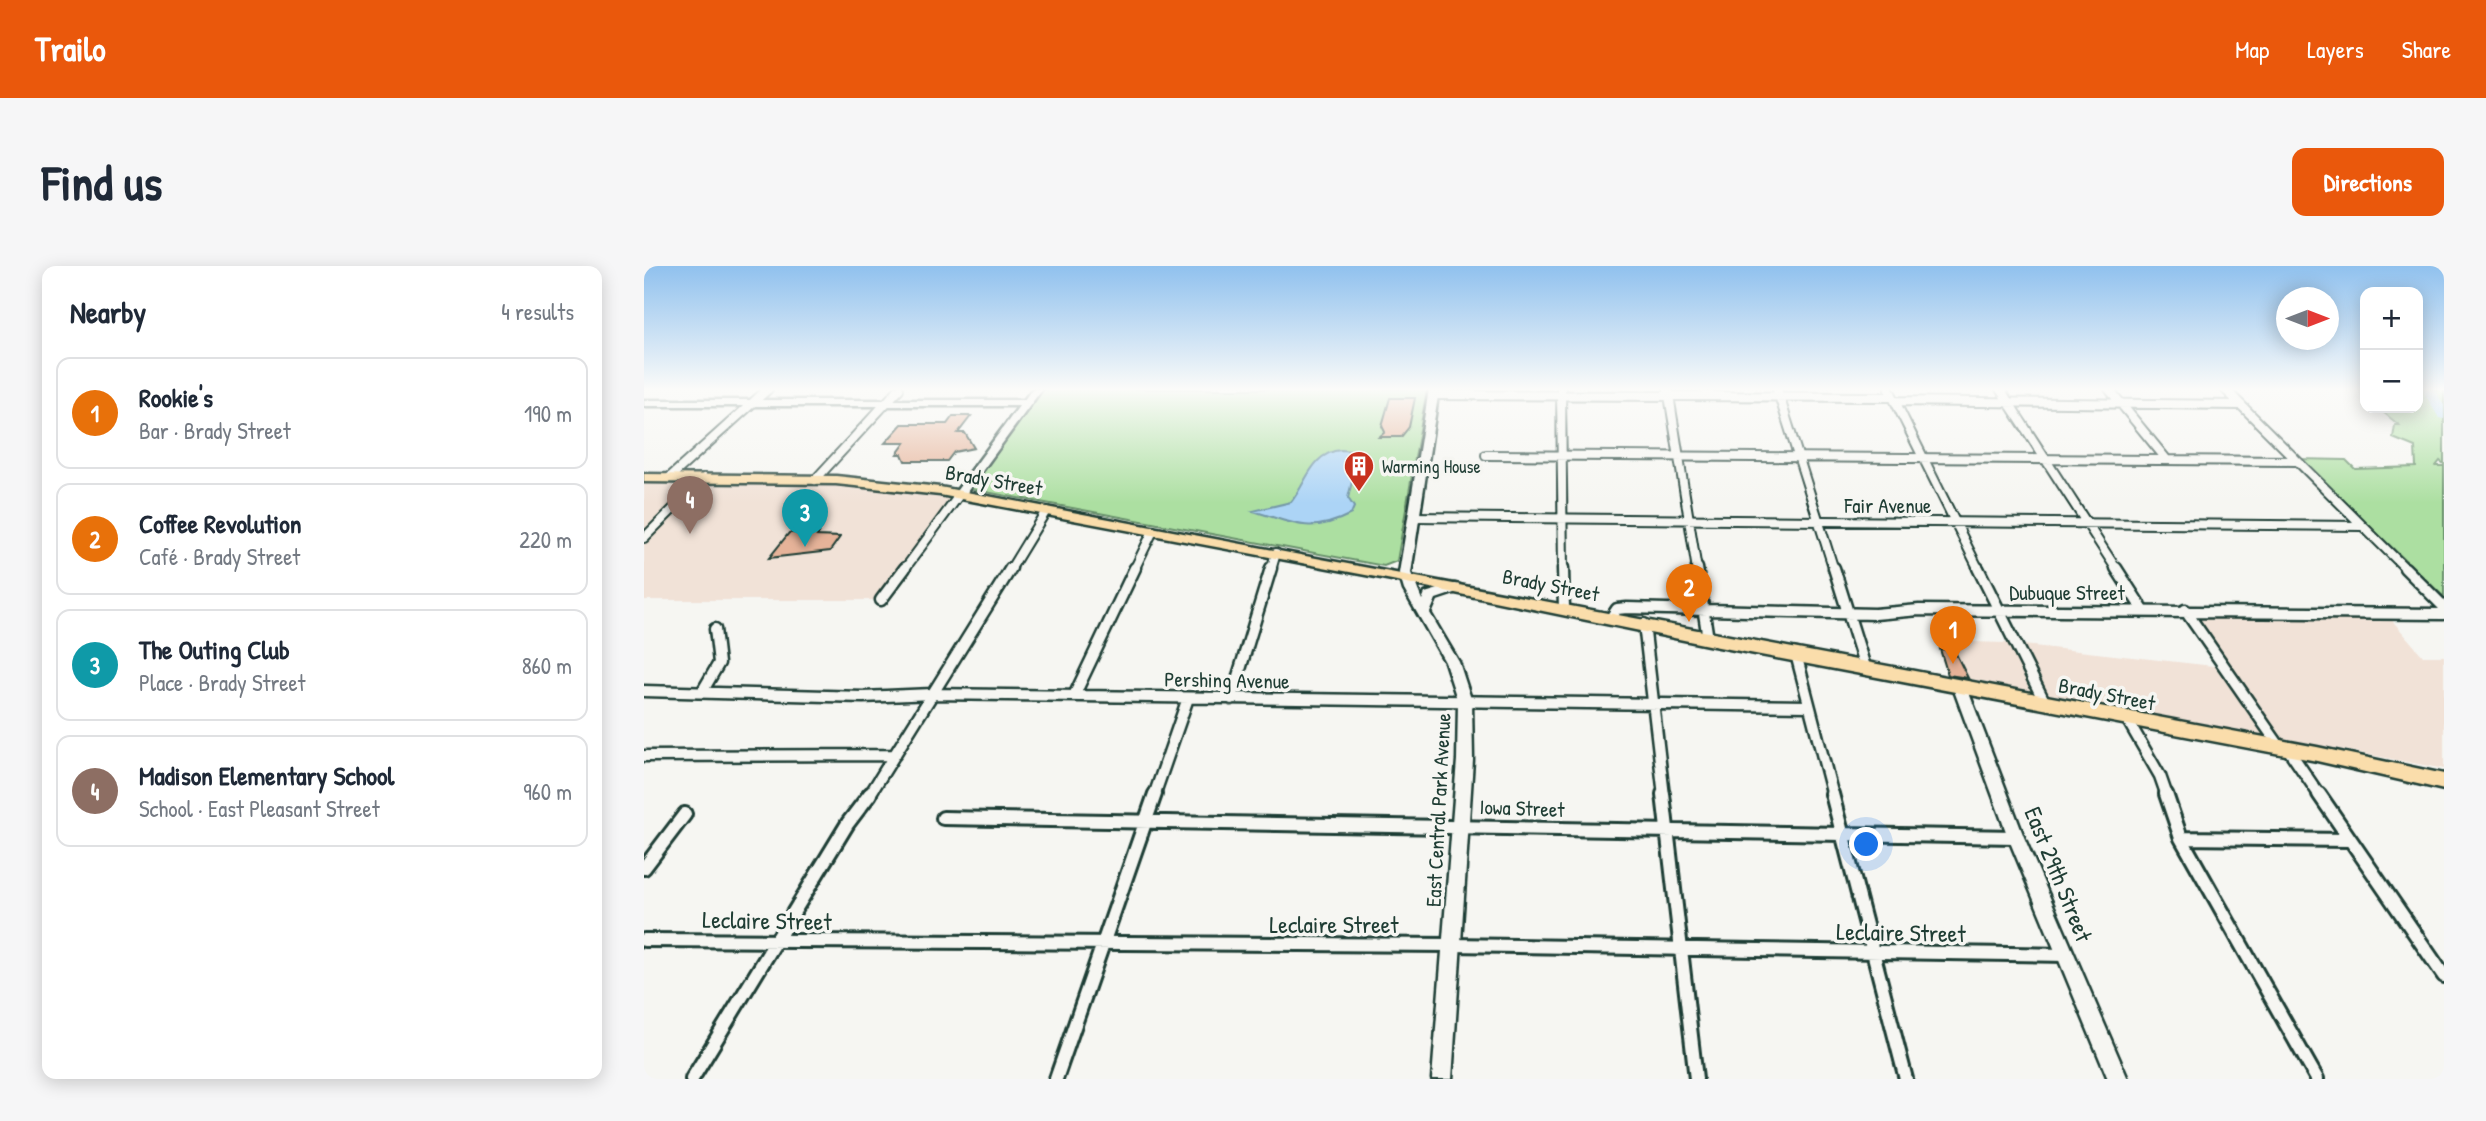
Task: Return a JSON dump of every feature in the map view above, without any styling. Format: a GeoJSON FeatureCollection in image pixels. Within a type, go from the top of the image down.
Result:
{"type":"FeatureCollection","features":[{"type":"Feature","properties":{"kind":"highway","name":"Brady Street"},"geometry":{"type":"LineString","coordinates":[[644,478],[815,480],[884,484],[960,495],[1405,577],[1707,639],[2284,748],[2444,782]]}},
{"type":"Feature","properties":{"kind":"street"},"geometry":{"type":"LineString","coordinates":[[669,478],[726,427]]}},
{"type":"Feature","properties":{"kind":"street"},"geometry":{"type":"LineString","coordinates":[[815,480],[864,427]]}},
{"type":"Feature","properties":{"kind":"street"},"geometry":{"type":"LineString","coordinates":[[881,600],[1010,427]]}},
{"type":"Feature","properties":{"kind":"street"},"geometry":{"type":"LineString","coordinates":[[1405,577],[1427,427]]}},
{"type":"Feature","properties":{"kind":"street"},"geometry":{"type":"LineString","coordinates":[[1562,427],[1564,609]]}},
{"type":"Feature","properties":{"kind":"street"},"geometry":{"type":"LineString","coordinates":[[1674,427],[1707,639]]}},
{"type":"Feature","properties":{"kind":"street"},"geometry":{"type":"LineString","coordinates":[[1788,427],[1865,667]]}},
{"type":"Feature","properties":{"kind":"street"},"geometry":{"type":"LineString","coordinates":[[1907,427],[2045,703]]}},
{"type":"Feature","properties":{"kind":"street"},"geometry":{"type":"LineString","coordinates":[[2025,427],[2143,610]]}},
{"type":"Feature","properties":{"kind":"street"},"geometry":{"type":"LineString","coordinates":[[2140,427],[2167,460]]}},
{"type":"Feature","properties":{"kind":"street"},"geometry":{"type":"LineString","coordinates":[[2262,427],[2444,607]]}},
{"type":"Feature","properties":{"kind":"street"},"geometry":{"type":"LineString","coordinates":[[1486,455],[2295,461]]}},
{"type":"Feature","properties":{"kind":"street"},"geometry":{"type":"LineString","coordinates":[[644,538],[704,478]]}},
{"type":"Feature","properties":{"kind":"street"},"geometry":{"type":"LineString","coordinates":[[692,1079],[848,823],[879,783],[1046,511]]}},
{"type":"Feature","properties":{"kind":"street","name":"Fair Avenue"},"geometry":{"type":"LineString","coordinates":[[1413,517],[2362,526]]}},
{"type":"Feature","properties":{"kind":"street"},"geometry":{"type":"LineString","coordinates":[[1074,696],[1153,531]]}},
{"type":"Feature","properties":{"kind":"street"},"geometry":{"type":"LineString","coordinates":[[1231,699],[1276,553]]}},
{"type":"Feature","properties":{"kind":"street","name":"East Central Park Avenue"},"geometry":{"type":"LineString","coordinates":[[1405,577],[1452,662],[1465,702],[1460,826],[1442,1079]]}},
{"type":"Feature","properties":{"kind":"street"},"geometry":{"type":"LineString","coordinates":[[1424,613],[1430,596],[1455,588]]}},
{"type":"Feature","properties":{"kind":"street","name":"Dubuque Street"},"geometry":{"type":"LineString","coordinates":[[1611,618],[1614,612],[1621,608],[1846,613],[2185,610],[2444,614]]}},
{"type":"Feature","properties":{"kind":"street"},"geometry":{"type":"LineString","coordinates":[[2185,610],[2444,976]]}},
{"type":"Feature","properties":{"kind":"street"},"geometry":{"type":"LineString","coordinates":[[1644,624],[1696,1079]]}},
{"type":"Feature","properties":{"kind":"street"},"geometry":{"type":"LineString","coordinates":[[702,692],[715,676],[721,660],[715,629]]}},
{"type":"Feature","properties":{"kind":"street"},"geometry":{"type":"LineString","coordinates":[[1796,654],[1906,1079]]}},
{"type":"Feature","properties":{"kind":"street","name":"East 29th Street"},"geometry":{"type":"LineString","coordinates":[[1959,685],[2016,836],[2118,1079]]}},
{"type":"Feature","properties":{"kind":"street","name":"Pershing Avenue"},"geometry":{"type":"LineString","coordinates":[[644,691],[863,697],[932,694],[1810,706]]}},
{"type":"Feature","properties":{"kind":"street"},"geometry":{"type":"LineString","coordinates":[[1056,1079],[1188,698]]}},
{"type":"Feature","properties":{"kind":"street"},"geometry":{"type":"LineString","coordinates":[[2127,719],[2160,776],[2181,838],[2317,1079]]}},
{"type":"Feature","properties":{"kind":"street"},"geometry":{"type":"LineString","coordinates":[[644,756],[895,755]]}},
{"type":"Feature","properties":{"kind":"street"},"geometry":{"type":"LineString","coordinates":[[644,868],[685,814]]}},
{"type":"Feature","properties":{"kind":"street","name":"Iowa Street"},"geometry":{"type":"LineString","coordinates":[[943,818],[2016,836]]}},
{"type":"Feature","properties":{"kind":"street"},"geometry":{"type":"LineString","coordinates":[[2181,838],[2350,840]]}},
{"type":"Feature","properties":{"kind":"street","name":"Leclaire Street"},"geometry":{"type":"LineString","coordinates":[[644,940],[1451,945],[1681,951],[2066,955]]}},
{"type":"Feature","properties":{"kind":"shaded area"},"geometry":{"type":"Polygon","coordinates":[[[644,484],[835,485],[952,499],[877,600],[644,600],[644,484]]]}},
{"type":"Feature","properties":{"kind":"shaded area"},"geometry":{"type":"Polygon","coordinates":[[[2195,616],[2389,617],[2423,656],[2444,656],[2444,769],[1947,675],[1936,641],[2005,643],[2231,668],[2195,616]]]}},
{"type":"Feature","properties":{"kind":"green space"},"geometry":{"type":"Polygon","coordinates":[[[1015,427],[1420,427],[1397,561],[1384,566],[970,489],[1015,427]]]}},
{"type":"Feature","properties":{"kind":"green space"},"geometry":{"type":"Polygon","coordinates":[[[2395,427],[2444,427],[2444,464],[2440,461],[2436,466],[2444,466],[2444,597],[2299,459],[2346,460],[2355,469],[2416,467],[2415,447],[2393,438],[2395,427]]]}},
{"type":"Feature","properties":{"kind":"water"},"geometry":{"type":"Polygon","coordinates":[[[1341,450],[1352,451],[1358,456],[1348,498],[1354,507],[1351,514],[1324,524],[1302,525],[1253,511],[1291,502],[1316,463],[1323,456],[1341,450]]]}},
{"type":"Feature","properties":{"kind":"building"},"geometry":{"type":"Polygon","coordinates":[[[899,427],[963,427],[958,433],[965,433],[974,448],[954,452],[947,461],[905,461],[902,454],[897,454],[905,443],[885,443],[899,427]]]}},
{"type":"Feature","properties":{"kind":"building"},"geometry":{"type":"Polygon","coordinates":[[[1382,427],[1409,427],[1401,437],[1379,437],[1385,432],[1382,427]]]}},
{"type":"Feature","properties":{"kind":"building"},"geometry":{"type":"Polygon","coordinates":[[[812,531],[811,533],[819,533],[817,536],[840,537],[830,551],[769,558],[789,533],[812,531]]]}},
{"type":"Feature","properties":{"kind":"building"},"geometry":{"type":"Polygon","coordinates":[[[1940,649],[1954,650],[1968,678],[1948,675],[1940,649]]]}},
{"type":"Feature","properties":{"kind":"place","name":"Warming House"},"geometry":{"type":"Point","coordinates":[1359,493]}},
{"type":"Feature","properties":{"kind":"place","name":"Madison Elementary School"},"geometry":{"type":"Point","coordinates":[690,534]}},
{"type":"Feature","properties":{"kind":"place","name":"The Outing Club"},"geometry":{"type":"Point","coordinates":[805,547]}},
{"type":"Feature","properties":{"kind":"place","name":"Coffee Revolution"},"geometry":{"type":"Point","coordinates":[1689,622]}},
{"type":"Feature","properties":{"kind":"place","name":"Rookie's"},"geometry":{"type":"Point","coordinates":[1953,664]}}]}
